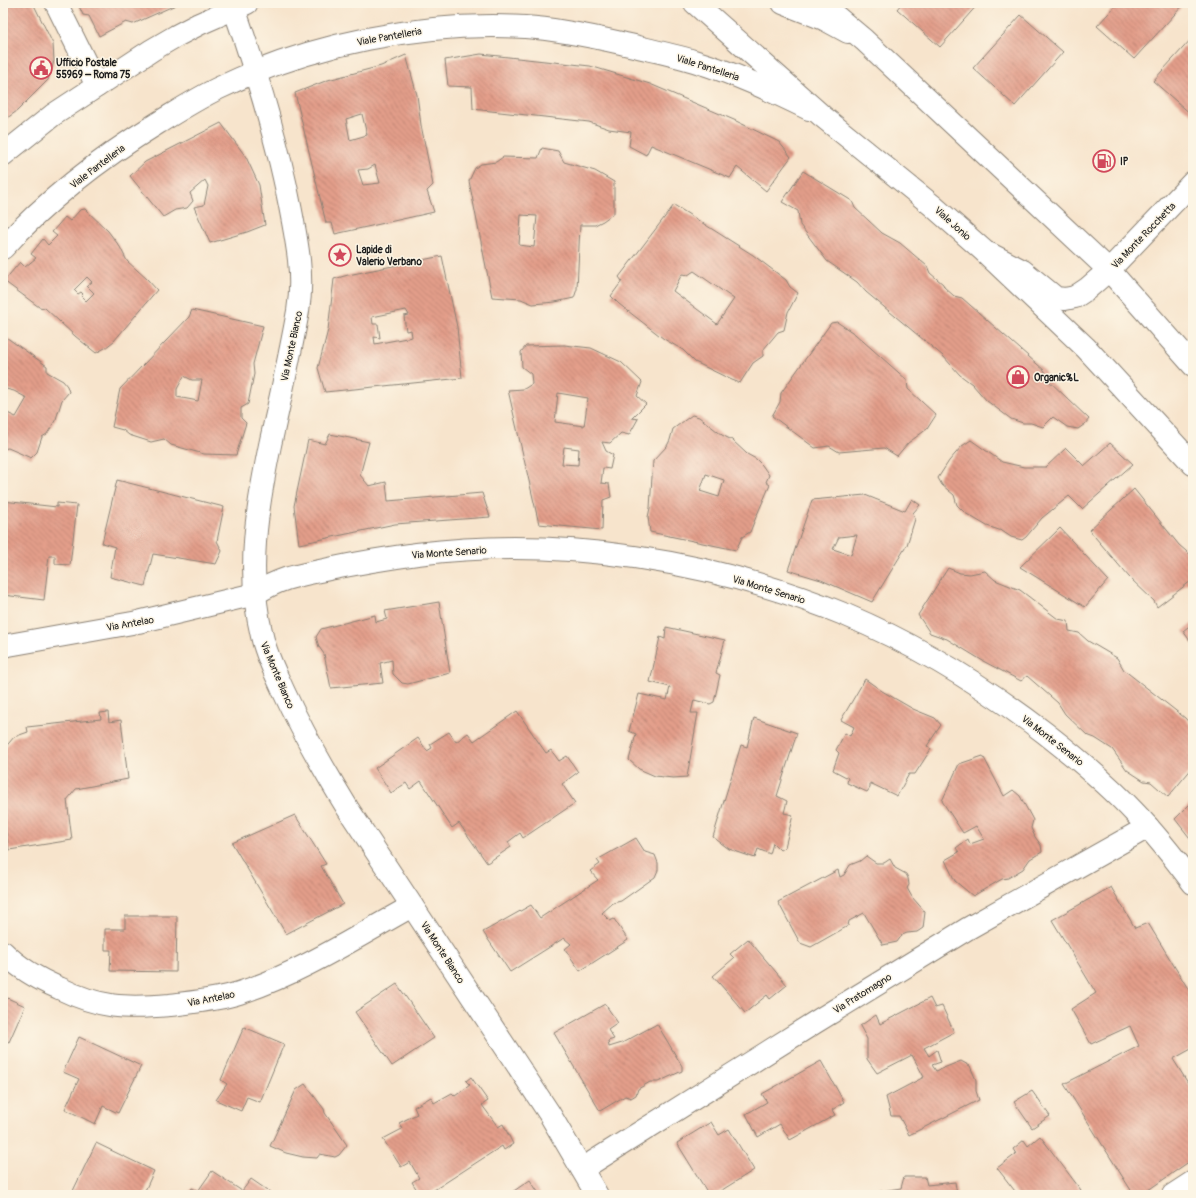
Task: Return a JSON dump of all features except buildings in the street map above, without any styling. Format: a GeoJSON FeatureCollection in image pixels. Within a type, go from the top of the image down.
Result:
{"type":"FeatureCollection","features":[{"type":"Feature","properties":{"kind":"street"},"geometry":{"type":"LineString","coordinates":[[56,3],[97,86]]}},
{"type":"Feature","properties":{"kind":"street","name":"Viale Jonio"},"geometry":{"type":"LineString","coordinates":[[695,3],[822,116],[933,206],[984,251],[1086,348],[1193,464]]}},
{"type":"Feature","properties":{"kind":"street"},"geometry":{"type":"LineString","coordinates":[[783,3],[824,20],[864,40]]}},
{"type":"Feature","properties":{"kind":"street"},"geometry":{"type":"LineString","coordinates":[[820,3],[864,40],[1109,270],[1193,366]]}},
{"type":"Feature","properties":{"kind":"street"},"geometry":{"type":"LineString","coordinates":[[3,155],[53,115],[176,36],[241,6]]}},
{"type":"Feature","properties":{"kind":"street","name":"Via Monte Bianco"},"geometry":{"type":"LineString","coordinates":[[241,6],[256,71],[266,102],[286,182],[296,230],[299,253],[301,296],[266,462],[256,518],[254,543],[255,594],[258,618],[267,654],[290,706],[307,739],[348,809],[549,1113],[597,1195]]}},
{"type":"Feature","properties":{"kind":"street","name":"Viale Pantelleria"},"geometry":{"type":"LineString","coordinates":[[3,248],[72,184],[125,144],[189,103],[256,71],[317,51],[373,38],[456,27],[524,27],[606,39],[696,61],[774,91],[822,116]]}},
{"type":"Feature","properties":{"kind":"street","name":"Via Monte Rocchetta"},"geometry":{"type":"LineString","coordinates":[[984,251],[1023,271],[1056,298],[1065,299],[1075,297],[1109,270],[1193,182]]}},
{"type":"Feature","properties":{"kind":"street","name":"Via Monte Senario"},"geometry":{"type":"LineString","coordinates":[[255,594],[288,577],[358,563],[457,550],[523,549],[560,550],[668,563],[704,570],[797,597],[847,616],[907,644],[1000,700],[1065,748],[1110,788],[1148,828],[1193,883]]}},
{"type":"Feature","properties":{"kind":"street","name":"Via Antelao"},"geometry":{"type":"LineString","coordinates":[[3,646],[151,619],[255,594]]}},
{"type":"Feature","properties":{"kind":"street","name":"Via Pratomagno"},"geometry":{"type":"LineString","coordinates":[[582,1170],[814,1023],[967,929],[1148,828]]}},
{"type":"Feature","properties":{"kind":"street","name":"Via Antelao"},"geometry":{"type":"LineString","coordinates":[[3,952],[33,976],[64,991],[96,1003],[136,1008],[188,1003],[240,993],[278,978],[313,962],[412,906]]}},
{"type":"Feature","properties":{"kind":"street"},"geometry":{"type":"LineString","coordinates":[[1173,1195],[1193,1182]]}},
{"type":"Feature","properties":{"kind":"place","name":"Ufficio Postale 55969 – Roma 75"},"geometry":{"type":"Point","coordinates":[41,68]}},
{"type":"Feature","properties":{"kind":"place","name":"IP"},"geometry":{"type":"Point","coordinates":[1104,161]}},
{"type":"Feature","properties":{"kind":"place","name":"Lapide di Valerio Verbano"},"geometry":{"type":"Point","coordinates":[340,255]}},
{"type":"Feature","properties":{"kind":"place","name":"Organic%L"},"geometry":{"type":"Point","coordinates":[1018,377]}}]}
